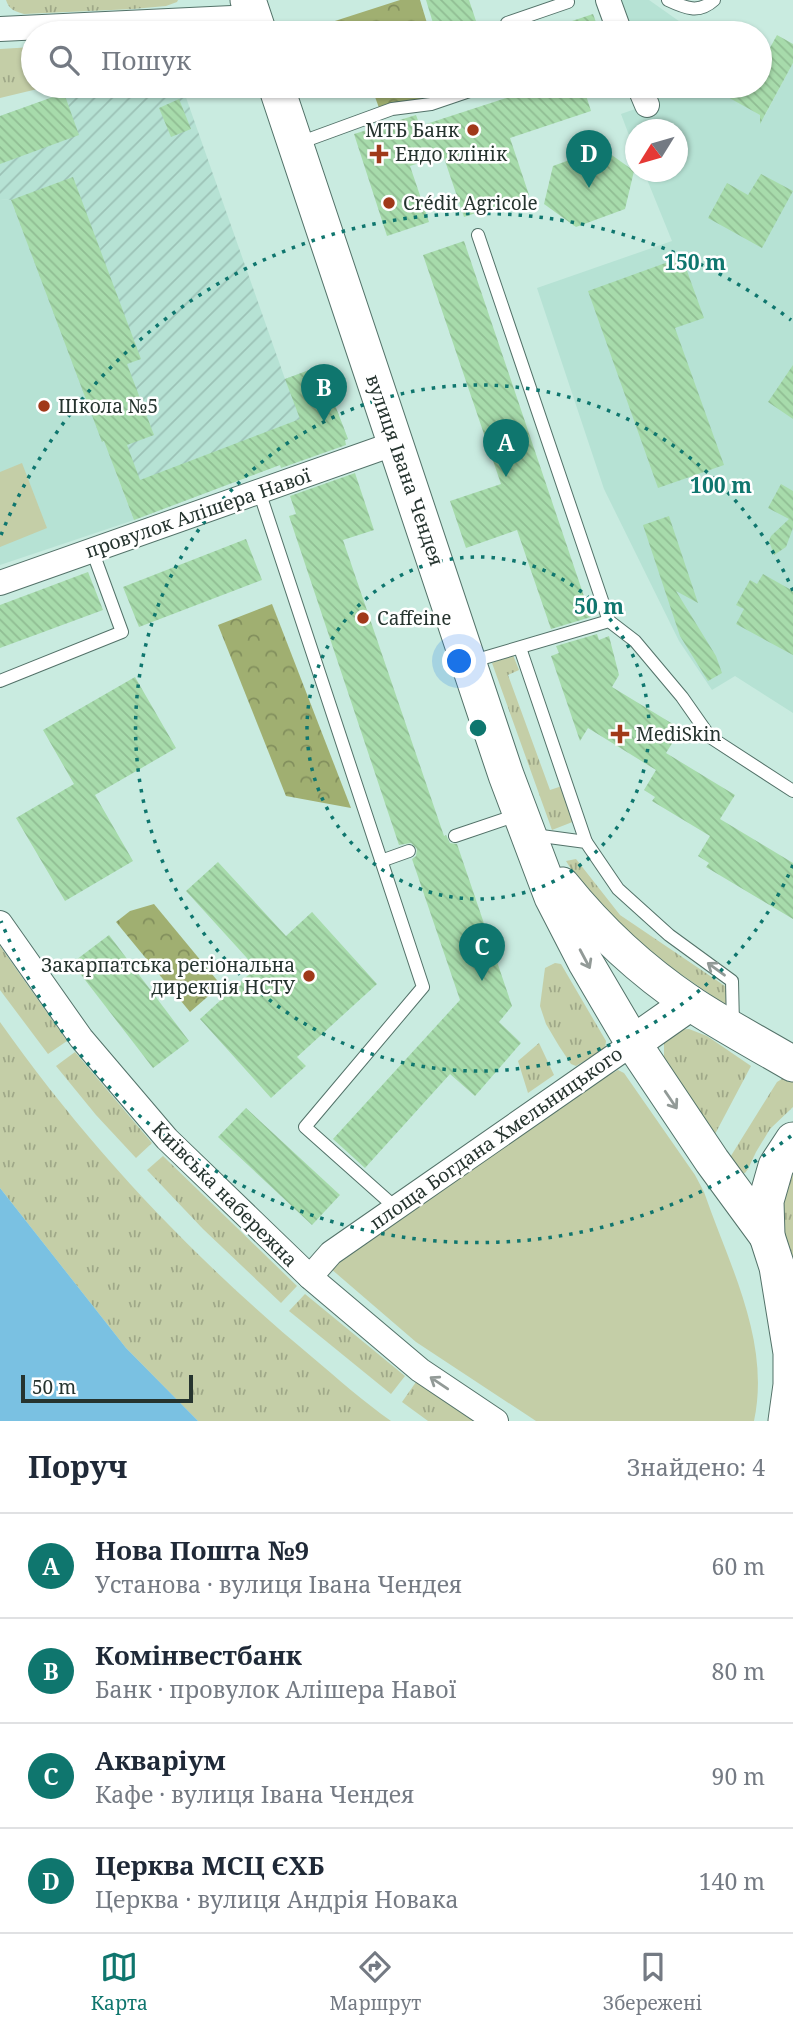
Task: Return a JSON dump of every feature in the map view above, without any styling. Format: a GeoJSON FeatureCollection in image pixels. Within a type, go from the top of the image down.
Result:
{"type":"FeatureCollection","features":[{"type":"Feature","properties":{"kind":"main road","name":"вулиця Івана Чендея"},"geometry":{"type":"LineString","coordinates":[[280,98],[528,834],[552,897],[586,963],[633,1043]]}},
{"type":"Feature","properties":{"kind":"main road","name":"вулиця Івана Чендея"},"geometry":{"type":"LineString","coordinates":[[528,834],[587,917],[622,951],[690,1003],[793,1063]]}},
{"type":"Feature","properties":{"kind":"main road"},"geometry":{"type":"LineString","coordinates":[[633,1043],[690,1003]]}},
{"type":"Feature","properties":{"kind":"main road","name":"площа Богдана Хмельницького"},"geometry":{"type":"LineString","coordinates":[[633,1043],[779,1265]]}},
{"type":"Feature","properties":{"kind":"main road","name":"площа Богдана Хмельницького"},"geometry":{"type":"LineString","coordinates":[[786,1421],[792,1385],[791,1353],[779,1265],[766,1200],[776,1166],[793,1140]]}},
{"type":"Feature","properties":{"kind":"street"},"geometry":{"type":"LineString","coordinates":[[608,0],[616,21]]}},
{"type":"Feature","properties":{"kind":"street"},"geometry":{"type":"LineString","coordinates":[[169,21],[253,17]]}},
{"type":"Feature","properties":{"kind":"street"},"geometry":{"type":"LineString","coordinates":[[0,29],[21,28]]}},
{"type":"Feature","properties":{"kind":"street","name":"провулок Алішера Навої"},"geometry":{"type":"LineString","coordinates":[[0,583],[396,443]]}},
{"type":"Feature","properties":{"kind":"street","name":"Київська набережна"},"geometry":{"type":"LineString","coordinates":[[0,923],[81,1038],[167,1139],[310,1278],[420,1370],[496,1421]]}},
{"type":"Feature","properties":{"kind":"street","name":"площа Богдана Хмельницького"},"geometry":{"type":"LineString","coordinates":[[310,1278],[331,1253],[633,1043]]}},
{"type":"Feature","properties":{"kind":"lane"},"geometry":{"type":"LineString","coordinates":[[668,0],[693,9],[704,8],[714,0]]}},
{"type":"Feature","properties":{"kind":"lane"},"geometry":{"type":"LineString","coordinates":[[514,21],[568,2]]}},
{"type":"Feature","properties":{"kind":"lane"},"geometry":{"type":"LineString","coordinates":[[295,145],[392,109],[431,104],[449,98]]}},
{"type":"Feature","properties":{"kind":"lane"},"geometry":{"type":"LineString","coordinates":[[478,235],[610,621],[635,640],[682,697],[710,737],[793,791]]}},
{"type":"Feature","properties":{"kind":"lane"},"geometry":{"type":"LineString","coordinates":[[259,491],[423,987],[305,1127],[396,1208]]}},
{"type":"Feature","properties":{"kind":"lane"},"geometry":{"type":"LineString","coordinates":[[0,681],[122,632],[92,550]]}},
{"type":"Feature","properties":{"kind":"lane"},"geometry":{"type":"LineString","coordinates":[[469,662],[610,621]]}},
{"type":"Feature","properties":{"kind":"lane"},"geometry":{"type":"LineString","coordinates":[[520,648],[586,842],[618,889],[669,935],[732,981],[733,1029]]}},
{"type":"Feature","properties":{"kind":"lane"},"geometry":{"type":"LineString","coordinates":[[455,836],[528,834],[586,842]]}},
{"type":"Feature","properties":{"kind":"lane"},"geometry":{"type":"LineString","coordinates":[[381,861],[409,851]]}},
{"type":"Feature","properties":{"kind":"shaded area"},"geometry":{"type":"Polygon","coordinates":[[[620,0],[649,0],[679,21],[628,21],[620,0]]]}},
{"type":"Feature","properties":{"kind":"shaded area"},"geometry":{"type":"Polygon","coordinates":[[[793,63],[793,713],[735,676],[712,690],[679,641],[604,489],[537,288],[672,241],[648,182],[688,182],[688,119],[625,119],[625,125],[621,114],[658,101],[657,98],[731,98],[764,117],[793,63]]]}},
{"type":"Feature","properties":{"kind":"shaded area"},"geometry":{"type":"Polygon","coordinates":[[[52,98],[186,98],[285,379],[320,366],[348,439],[134,520],[106,440],[102,442],[11,200],[0,199],[0,116],[52,98]]]}},
{"type":"Feature","properties":{"kind":"shaded area","name":"Школа №5"},"geometry":{"type":"Polygon","coordinates":[[[0,199],[11,200],[103,442],[107,440],[134,520],[0,565],[0,199]]]}},
{"type":"Feature","properties":{"kind":"green space"},"geometry":{"type":"Polygon","coordinates":[[[6,0],[178,0],[166,6],[133,9],[24,14],[11,8],[6,0]]]}},
{"type":"Feature","properties":{"kind":"green space"},"geometry":{"type":"Polygon","coordinates":[[[400,0],[420,0],[426,21],[335,21],[400,0]]]}},
{"type":"Feature","properties":{"kind":"green space"},"geometry":{"type":"Polygon","coordinates":[[[21,48],[21,93],[0,98],[0,49],[21,48]]]}},
{"type":"Feature","properties":{"kind":"green space"},"geometry":{"type":"Polygon","coordinates":[[[375,98],[439,98],[382,116],[375,98]]]}},
{"type":"Feature","properties":{"kind":"green space"},"geometry":{"type":"Polygon","coordinates":[[[22,463],[47,528],[0,547],[0,472],[22,463]]]}},
{"type":"Feature","properties":{"kind":"green space"},"geometry":{"type":"Polygon","coordinates":[[[272,604],[351,808],[286,796],[218,625],[272,604]]]}},
{"type":"Feature","properties":{"kind":"green space"},"geometry":{"type":"Polygon","coordinates":[[[513,655],[519,670],[508,675],[550,790],[562,786],[575,821],[552,830],[492,663],[513,655]]]}},
{"type":"Feature","properties":{"kind":"green space"},"geometry":{"type":"Polygon","coordinates":[[[576,859],[620,915],[728,988],[727,1006],[621,933],[587,895],[566,861],[576,859]]]}},
{"type":"Feature","properties":{"kind":"green space"},"geometry":{"type":"Polygon","coordinates":[[[154,904],[221,985],[190,1012],[116,922],[130,911],[154,904]]]}},
{"type":"Feature","properties":{"kind":"green space"},"geometry":{"type":"Polygon","coordinates":[[[0,946],[67,1041],[48,1054],[0,990],[0,946]]]}},
{"type":"Feature","properties":{"kind":"green space"},"geometry":{"type":"Polygon","coordinates":[[[555,963],[561,964],[606,1041],[605,1049],[576,1066],[571,1064],[559,1046],[546,1024],[540,1006],[545,968],[555,963]]]}},
{"type":"Feature","properties":{"kind":"green space"},"geometry":{"type":"Polygon","coordinates":[[[0,1022],[106,1157],[185,1241],[268,1320],[391,1421],[198,1421],[126,1348],[0,1188],[0,1022]]]}},
{"type":"Feature","properties":{"kind":"green space"},"geometry":{"type":"Polygon","coordinates":[[[689,1029],[707,1036],[751,1066],[714,1136],[664,1059],[664,1043],[674,1030],[689,1029]]]}},
{"type":"Feature","properties":{"kind":"green space"},"geometry":{"type":"Polygon","coordinates":[[[539,1043],[554,1075],[528,1093],[518,1061],[539,1043]]]}},
{"type":"Feature","properties":{"kind":"green space"},"geometry":{"type":"Polygon","coordinates":[[[75,1052],[152,1143],[136,1158],[56,1066],[75,1052]]]}},
{"type":"Feature","properties":{"kind":"green space"},"geometry":{"type":"Polygon","coordinates":[[[618,1070],[624,1073],[704,1192],[745,1304],[752,1333],[758,1391],[754,1421],[536,1421],[416,1342],[330,1268],[452,1180],[580,1095],[582,1090],[618,1070]]]}},
{"type":"Feature","properties":{"kind":"green space"},"geometry":{"type":"Polygon","coordinates":[[[785,1077],[793,1081],[793,1107],[770,1129],[748,1169],[740,1174],[729,1159],[777,1082],[785,1077]]]}},
{"type":"Feature","properties":{"kind":"green space"},"geometry":{"type":"Polygon","coordinates":[[[163,1156],[297,1286],[281,1303],[203,1229],[147,1170],[163,1156]]]}},
{"type":"Feature","properties":{"kind":"green space"},"geometry":{"type":"Polygon","coordinates":[[[793,1167],[793,1264],[780,1219],[784,1187],[793,1167]]]}},
{"type":"Feature","properties":{"kind":"green space"},"geometry":{"type":"Polygon","coordinates":[[[305,1294],[405,1376],[391,1394],[289,1311],[305,1294]]]}},
{"type":"Feature","properties":{"kind":"green space"},"geometry":{"type":"Polygon","coordinates":[[[416,1382],[475,1421],[428,1421],[402,1402],[416,1382]]]}},
{"type":"Feature","properties":{"kind":"water"},"geometry":{"type":"Polygon","coordinates":[[[0,1188],[126,1348],[198,1421],[0,1421],[0,1188]]]}},
{"type":"Feature","properties":{"kind":"building"},"geometry":{"type":"Polygon","coordinates":[[[426,0],[469,0],[476,21],[432,21],[426,0]]]}},
{"type":"Feature","properties":{"kind":"building"},"geometry":{"type":"Polygon","coordinates":[[[593,14],[596,21],[572,21],[593,14]]]}},
{"type":"Feature","properties":{"kind":"building"},"geometry":{"type":"Polygon","coordinates":[[[777,35],[793,44],[793,63],[760,124],[760,115],[730,98],[772,98],[772,44],[777,35]]]}},
{"type":"Feature","properties":{"kind":"building"},"geometry":{"type":"Polygon","coordinates":[[[50,98],[66,98],[79,135],[0,164],[0,116],[50,98]]]}},
{"type":"Feature","properties":{"kind":"building"},"geometry":{"type":"Polygon","coordinates":[[[506,98],[587,98],[591,111],[510,138],[529,195],[464,217],[443,155],[410,166],[429,222],[387,236],[354,134],[416,115],[420,126],[506,98]]]}},
{"type":"Feature","properties":{"kind":"building"},"geometry":{"type":"Polygon","coordinates":[[[179,99],[191,129],[171,137],[159,108],[179,99]]]}},
{"type":"Feature","properties":{"kind":"building"},"geometry":{"type":"Polygon","coordinates":[[[602,148],[625,165],[625,182],[631,182],[625,209],[576,227],[544,204],[553,166],[602,148]]]}},
{"type":"Feature","properties":{"kind":"building"},"geometry":{"type":"Polygon","coordinates":[[[761,174],[793,191],[762,248],[708,218],[727,183],[748,195],[761,174]]]}},
{"type":"Feature","properties":{"kind":"building"},"geometry":{"type":"Polygon","coordinates":[[[73,177],[141,359],[127,364],[154,435],[127,445],[140,480],[300,419],[285,379],[320,366],[348,439],[345,440],[346,445],[281,468],[280,465],[134,520],[11,200],[73,177]]]}},
{"type":"Feature","properties":{"kind":"building"},"geometry":{"type":"Polygon","coordinates":[[[464,241],[591,617],[551,629],[517,530],[466,548],[450,501],[501,484],[423,255],[464,241]]]}},
{"type":"Feature","properties":{"kind":"building"},"geometry":{"type":"Polygon","coordinates":[[[682,257],[704,318],[675,328],[724,465],[658,488],[588,291],[682,257]]]}},
{"type":"Feature","properties":{"kind":"building"},"geometry":{"type":"Polygon","coordinates":[[[793,365],[793,419],[768,402],[793,365]]]}},
{"type":"Feature","properties":{"kind":"building"},"geometry":{"type":"Polygon","coordinates":[[[355,473],[374,530],[343,540],[444,836],[446,835],[450,843],[457,844],[512,1006],[499,1022],[521,1043],[475,1096],[450,1074],[365,1168],[333,1139],[460,1000],[412,859],[416,856],[417,849],[411,843],[399,845],[289,516],[296,514],[290,496],[355,473]]]}},
{"type":"Feature","properties":{"kind":"building"},"geometry":{"type":"Polygon","coordinates":[[[781,484],[793,491],[793,528],[786,547],[774,555],[769,541],[771,536],[789,519],[768,508],[781,484]]]}},
{"type":"Feature","properties":{"kind":"building"},"geometry":{"type":"Polygon","coordinates":[[[669,516],[698,603],[676,591],[716,656],[722,673],[708,681],[680,636],[643,525],[669,516]]]}},
{"type":"Feature","properties":{"kind":"building"},"geometry":{"type":"Polygon","coordinates":[[[246,539],[262,580],[139,627],[123,587],[246,539]]]}},
{"type":"Feature","properties":{"kind":"building"},"geometry":{"type":"Polygon","coordinates":[[[88,572],[103,610],[0,648],[0,605],[88,572]]]}},
{"type":"Feature","properties":{"kind":"building"},"geometry":{"type":"Polygon","coordinates":[[[763,574],[793,591],[793,655],[736,624],[744,609],[736,605],[750,580],[757,584],[763,574]]]}},
{"type":"Feature","properties":{"kind":"building"},"geometry":{"type":"Polygon","coordinates":[[[597,634],[599,640],[609,636],[619,675],[612,687],[681,729],[666,753],[735,795],[720,819],[793,863],[793,919],[706,867],[709,863],[698,856],[710,836],[652,801],[655,797],[644,790],[656,770],[588,728],[580,741],[551,656],[559,653],[556,646],[597,634]]]}},
{"type":"Feature","properties":{"kind":"building"},"geometry":{"type":"Polygon","coordinates":[[[135,677],[176,748],[95,795],[133,861],[65,901],[16,818],[74,784],[43,730],[135,677]]]}},
{"type":"Feature","properties":{"kind":"building","name":"Закарпатська регіональна дирекція НСТУ"},"geometry":{"type":"Polygon","coordinates":[[[218,862],[286,936],[312,912],[377,984],[297,1057],[306,1066],[271,1098],[200,1019],[256,968],[186,891],[218,862]]]}},
{"type":"Feature","properties":{"kind":"building"},"geometry":{"type":"Polygon","coordinates":[[[109,935],[189,1041],[153,1068],[72,963],[109,935]]]}},
{"type":"Feature","properties":{"kind":"building"},"geometry":{"type":"Polygon","coordinates":[[[246,1108],[340,1195],[312,1225],[218,1137],[246,1108]]]}},
{"type":"Feature","properties":{"kind":"place","name":"МТБ Банк"},"geometry":{"type":"Point","coordinates":[473,130]}},
{"type":"Feature","properties":{"kind":"place","name":"Ендо клінік"},"geometry":{"type":"Point","coordinates":[379,154]}},
{"type":"Feature","properties":{"kind":"place","name":"Церква МСЦ ЄХБ"},"geometry":{"type":"Point","coordinates":[589,188]}},
{"type":"Feature","properties":{"kind":"place","name":"Crédit Agricole"},"geometry":{"type":"Point","coordinates":[389,203]}},
{"type":"Feature","properties":{"kind":"place","name":"Школа №5"},"geometry":{"type":"Point","coordinates":[44,406]}},
{"type":"Feature","properties":{"kind":"place","name":"Комінвестбанк"},"geometry":{"type":"Point","coordinates":[324,422]}},
{"type":"Feature","properties":{"kind":"place","name":"Нова Пошта №9"},"geometry":{"type":"Point","coordinates":[506,477]}},
{"type":"Feature","properties":{"kind":"place","name":"Caffeine"},"geometry":{"type":"Point","coordinates":[363,618]}},
{"type":"Feature","properties":{"kind":"place","name":"MediSkin"},"geometry":{"type":"Point","coordinates":[620,734]}},
{"type":"Feature","properties":{"kind":"place","name":"Закарпатська регіональна дирекція НСТУ"},"geometry":{"type":"Point","coordinates":[309,976]}},
{"type":"Feature","properties":{"kind":"place","name":"Акваріум"},"geometry":{"type":"Point","coordinates":[482,981]}}]}
